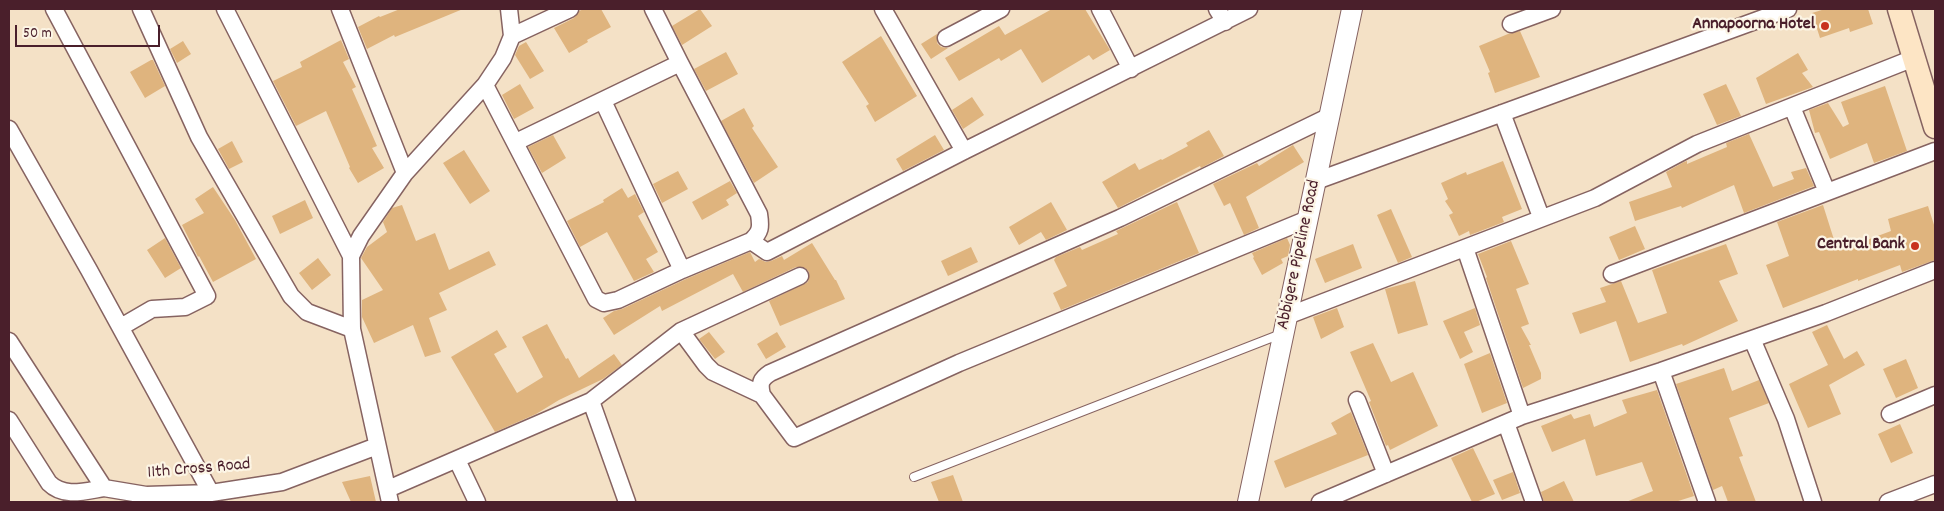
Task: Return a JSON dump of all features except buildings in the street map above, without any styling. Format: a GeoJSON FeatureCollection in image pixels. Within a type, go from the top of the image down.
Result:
{"type":"FeatureCollection","features":[{"type":"Feature","properties":{"kind":"main road"},"geometry":{"type":"LineString","coordinates":[[1900,9],[1935,127]]}},
{"type":"Feature","properties":{"kind":"street"},"geometry":{"type":"LineString","coordinates":[[54,9],[206,296],[185,307],[152,309],[120,328]]}},
{"type":"Feature","properties":{"kind":"street"},"geometry":{"type":"LineString","coordinates":[[141,9],[199,137],[291,296],[307,312],[352,329]]}},
{"type":"Feature","properties":{"kind":"street"},"geometry":{"type":"LineString","coordinates":[[225,9],[351,256],[352,329],[389,496],[456,460],[591,401],[681,331],[800,276]]}},
{"type":"Feature","properties":{"kind":"street"},"geometry":{"type":"LineString","coordinates":[[340,9],[405,173]]}},
{"type":"Feature","properties":{"kind":"street"},"geometry":{"type":"LineString","coordinates":[[351,256],[361,236],[405,173],[485,85],[503,58],[512,36],[509,9]]}},
{"type":"Feature","properties":{"kind":"street"},"geometry":{"type":"LineString","coordinates":[[512,36],[570,9]]}},
{"type":"Feature","properties":{"kind":"street"},"geometry":{"type":"LineString","coordinates":[[485,85],[596,299],[604,303],[618,300],[751,241],[761,228],[759,214],[653,9]]}},
{"type":"Feature","properties":{"kind":"street"},"geometry":{"type":"LineString","coordinates":[[883,9],[964,151]]}},
{"type":"Feature","properties":{"kind":"street"},"geometry":{"type":"LineString","coordinates":[[946,38],[1001,9]]}},
{"type":"Feature","properties":{"kind":"street"},"geometry":{"type":"LineString","coordinates":[[1100,9],[1131,69]]}},
{"type":"Feature","properties":{"kind":"street"},"geometry":{"type":"LineString","coordinates":[[751,241],[767,252],[964,151],[1131,69],[1221,15],[1249,9]]}},
{"type":"Feature","properties":{"kind":"street","name":"Abbigere Pipeline Road"},"geometry":{"type":"LineString","coordinates":[[1248,502],[1352,9]]}},
{"type":"Feature","properties":{"kind":"street"},"geometry":{"type":"LineString","coordinates":[[1511,24],[1552,9]]}},
{"type":"Feature","properties":{"kind":"street"},"geometry":{"type":"LineString","coordinates":[[1316,181],[1788,9]]}},
{"type":"Feature","properties":{"kind":"street"},"geometry":{"type":"LineString","coordinates":[[1285,325],[1465,248],[1541,217],[1595,198],[1697,144],[1914,58]]}},
{"type":"Feature","properties":{"kind":"street"},"geometry":{"type":"LineString","coordinates":[[516,142],[680,63]]}},
{"type":"Feature","properties":{"kind":"street"},"geometry":{"type":"LineString","coordinates":[[603,100],[682,270]]}},
{"type":"Feature","properties":{"kind":"street"},"geometry":{"type":"LineString","coordinates":[[1792,106],[1827,192]]}},
{"type":"Feature","properties":{"kind":"street"},"geometry":{"type":"LineString","coordinates":[[1502,113],[1541,217]]}},
{"type":"Feature","properties":{"kind":"street"},"geometry":{"type":"LineString","coordinates":[[1308,218],[959,363],[794,438],[762,395],[760,386],[762,379],[770,373],[1120,218],[1330,116]]}},
{"type":"Feature","properties":{"kind":"street"},"geometry":{"type":"LineString","coordinates":[[9,129],[211,493]]}},
{"type":"Feature","properties":{"kind":"street"},"geometry":{"type":"LineString","coordinates":[[1612,274],[1935,151]]}},
{"type":"Feature","properties":{"kind":"street"},"geometry":{"type":"LineString","coordinates":[[1465,248],[1522,416]]}},
{"type":"Feature","properties":{"kind":"street"},"geometry":{"type":"LineString","coordinates":[[1320,502],[1522,416],[1662,371],[1826,313],[1935,270]]}},
{"type":"Feature","properties":{"kind":"street"},"geometry":{"type":"LineString","coordinates":[[681,331],[706,365],[714,372],[762,395]]}},
{"type":"Feature","properties":{"kind":"street"},"geometry":{"type":"LineString","coordinates":[[1752,339],[1786,419],[1813,502]]}},
{"type":"Feature","properties":{"kind":"street"},"geometry":{"type":"LineString","coordinates":[[9,341],[104,488]]}},
{"type":"Feature","properties":{"kind":"street"},"geometry":{"type":"LineString","coordinates":[[1662,371],[1707,502]]}},
{"type":"Feature","properties":{"kind":"street"},"geometry":{"type":"LineString","coordinates":[[1890,414],[1935,395]]}},
{"type":"Feature","properties":{"kind":"street"},"geometry":{"type":"LineString","coordinates":[[1357,400],[1386,474]]}},
{"type":"Feature","properties":{"kind":"street"},"geometry":{"type":"LineString","coordinates":[[591,401],[627,502]]}},
{"type":"Feature","properties":{"kind":"street","name":"11th Cross Road"},"geometry":{"type":"LineString","coordinates":[[9,420],[49,483],[56,490],[66,493],[104,488],[146,496],[211,493],[282,482],[377,446]]}},
{"type":"Feature","properties":{"kind":"street"},"geometry":{"type":"LineString","coordinates":[[1506,423],[1534,502]]}},
{"type":"Feature","properties":{"kind":"street"},"geometry":{"type":"LineString","coordinates":[[456,460],[477,502]]}},
{"type":"Feature","properties":{"kind":"street"},"geometry":{"type":"LineString","coordinates":[[1888,502],[1935,484]]}},
{"type":"Feature","properties":{"kind":"lane"},"geometry":{"type":"LineString","coordinates":[[914,477],[1285,325]]}},
{"type":"Feature","properties":{"kind":"place","name":"Annapoorna Hotel"},"geometry":{"type":"Point","coordinates":[1825,26]}},
{"type":"Feature","properties":{"kind":"place","name":"Central Bank"},"geometry":{"type":"Point","coordinates":[1915,246]}}]}
